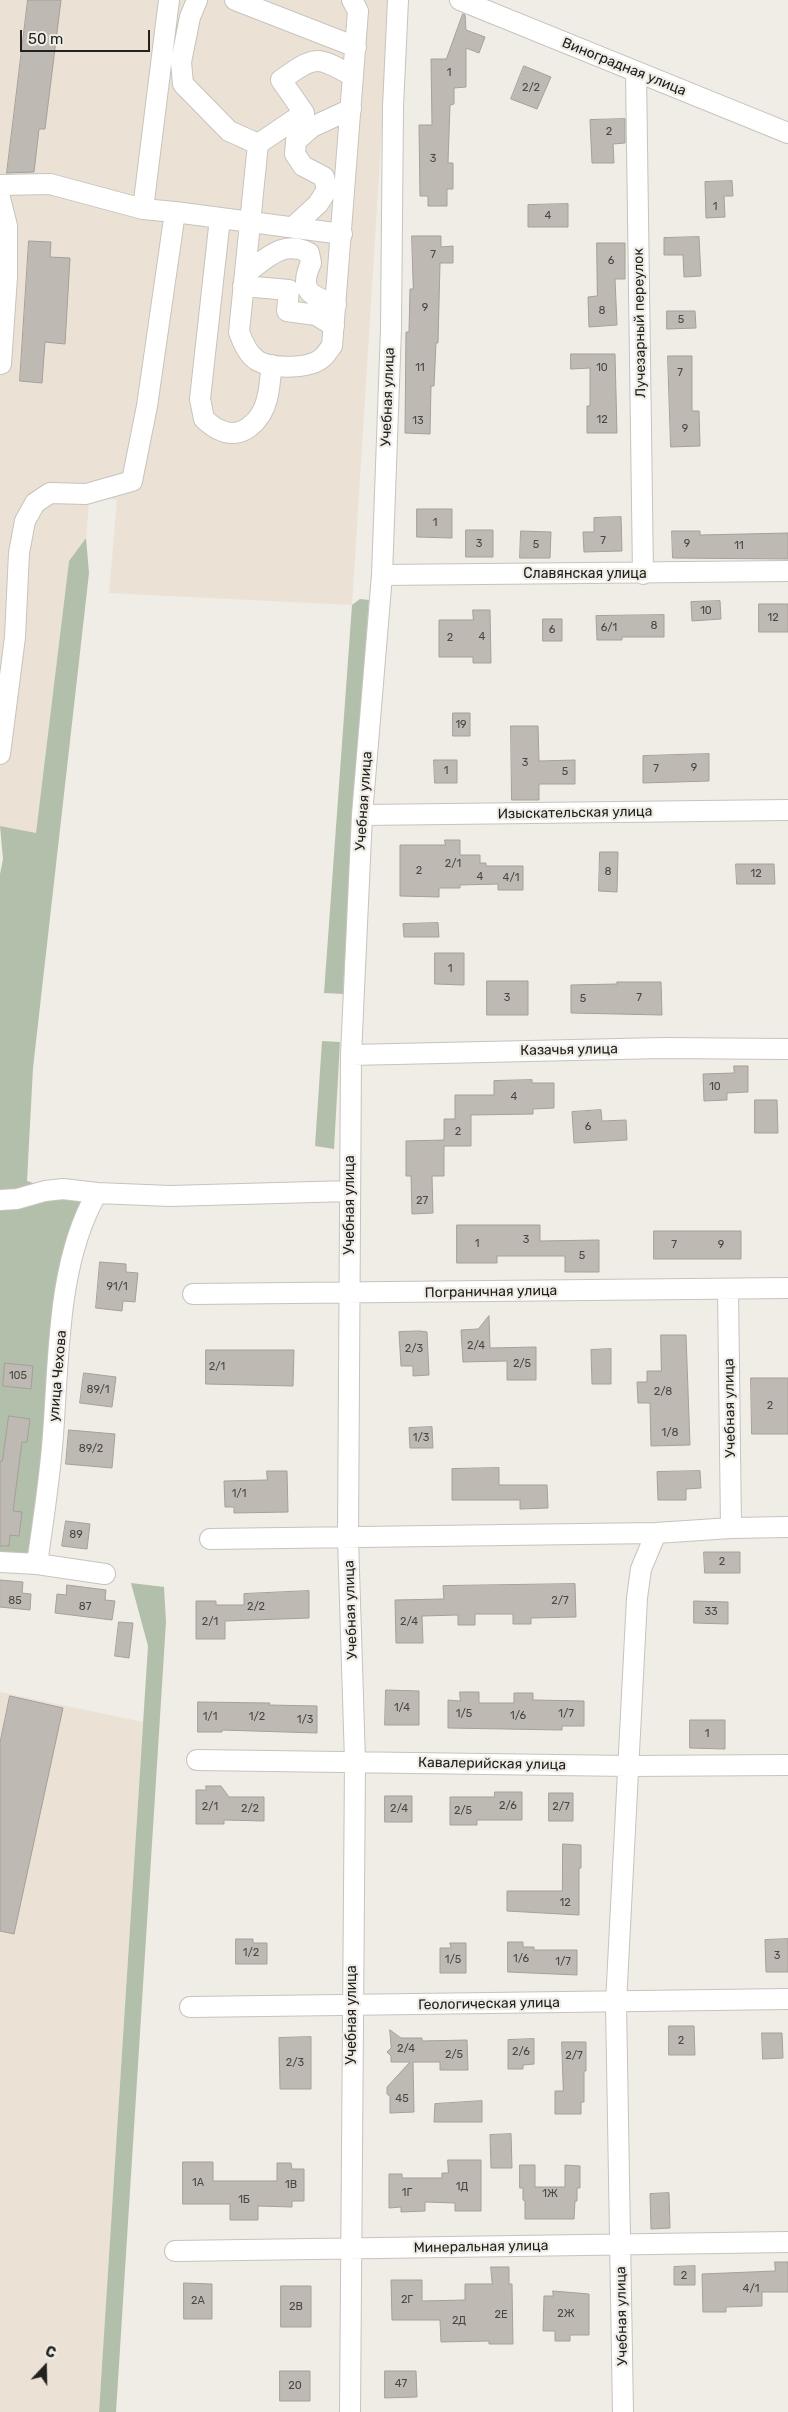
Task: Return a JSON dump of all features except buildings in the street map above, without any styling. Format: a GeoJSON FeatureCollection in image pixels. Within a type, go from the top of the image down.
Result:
{"type":"FeatureCollection","features":[{"type":"Feature","properties":{"kind":"street"},"geometry":{"type":"LineString","coordinates":[[143,210],[169,0]]}},
{"type":"Feature","properties":{"kind":"street"},"geometry":{"type":"LineString","coordinates":[[197,0],[190,17],[181,62],[183,84],[229,131],[258,144]]}},
{"type":"Feature","properties":{"kind":"street"},"geometry":{"type":"LineString","coordinates":[[235,0],[356,48]]}},
{"type":"Feature","properties":{"kind":"street"},"geometry":{"type":"LineString","coordinates":[[258,144],[239,332],[246,348],[258,361],[272,365],[301,367],[322,359],[332,346],[356,48],[358,11],[352,0]]}},
{"type":"Feature","properties":{"kind":"street","name":"Учебная улица"},"geometry":{"type":"LineString","coordinates":[[350,2412],[355,1762],[348,1538],[351,1055],[362,815],[382,576],[391,328],[393,107],[398,0]]}},
{"type":"Feature","properties":{"kind":"street","name":"Виноградная улица"},"geometry":{"type":"LineString","coordinates":[[460,0],[636,73],[788,133]]}},
{"type":"Feature","properties":{"kind":"street"},"geometry":{"type":"LineString","coordinates":[[258,144],[304,114],[281,80],[305,63],[324,60],[353,76]]}},
{"type":"Feature","properties":{"kind":"street","name":"Лучезарный переулок"},"geometry":{"type":"LineString","coordinates":[[636,73],[643,574]]}},
{"type":"Feature","properties":{"kind":"street"},"geometry":{"type":"LineString","coordinates":[[292,227],[318,204],[327,190],[324,177],[303,166],[295,154],[296,141],[312,127],[351,109]]}},
{"type":"Feature","properties":{"kind":"street"},"geometry":{"type":"LineString","coordinates":[[0,185],[50,184],[143,210],[174,212],[342,234]]}},
{"type":"Feature","properties":{"kind":"street"},"geometry":{"type":"LineString","coordinates":[[0,198],[7,226],[1,364]]}},
{"type":"Feature","properties":{"kind":"street"},"geometry":{"type":"LineString","coordinates":[[0,754],[15,637],[19,553],[25,521],[35,504],[50,493],[86,494],[132,481],[147,406],[174,212]]}},
{"type":"Feature","properties":{"kind":"street"},"geometry":{"type":"LineString","coordinates":[[220,218],[200,399],[204,419],[221,431],[237,434],[249,428],[260,416],[267,401],[272,365]]}},
{"type":"Feature","properties":{"kind":"street"},"geometry":{"type":"LineString","coordinates":[[244,280],[280,249],[298,247],[309,252],[311,262],[306,274],[306,289],[314,297],[336,305]]}},
{"type":"Feature","properties":{"kind":"street"},"geometry":{"type":"LineString","coordinates":[[244,280],[289,290],[287,311],[316,315],[334,326]]}},
{"type":"Feature","properties":{"kind":"street","name":"Славянская улица"},"geometry":{"type":"LineString","coordinates":[[382,576],[788,571]]}},
{"type":"Feature","properties":{"kind":"street","name":"Изыскательская улица"},"geometry":{"type":"LineString","coordinates":[[362,815],[788,810]]}},
{"type":"Feature","properties":{"kind":"street","name":"Казачья улица"},"geometry":{"type":"LineString","coordinates":[[351,1055],[653,1049],[788,1049]]}},
{"type":"Feature","properties":{"kind":"street"},"geometry":{"type":"LineString","coordinates":[[0,1200],[17,1199],[45,1191],[63,1189],[97,1193],[170,1196],[350,1191]]}},
{"type":"Feature","properties":{"kind":"street","name":"улица Чехова"},"geometry":{"type":"LineString","coordinates":[[37,1564],[52,1451],[65,1292],[85,1215],[97,1193]]}},
{"type":"Feature","properties":{"kind":"street","name":"Учебная улица"},"geometry":{"type":"LineString","coordinates":[[728,1288],[732,1528]]}},
{"type":"Feature","properties":{"kind":"street","name":"Пограничная улица"},"geometry":{"type":"LineString","coordinates":[[193,1294],[788,1288]]}},
{"type":"Feature","properties":{"kind":"street"},"geometry":{"type":"LineString","coordinates":[[210,1539],[656,1533],[732,1528],[788,1527]]}},
{"type":"Feature","properties":{"kind":"street","name":"Учебная улица"},"geometry":{"type":"LineString","coordinates":[[623,2412],[616,2003],[637,1598],[642,1569],[656,1533]]}},
{"type":"Feature","properties":{"kind":"street"},"geometry":{"type":"LineString","coordinates":[[0,1562],[37,1564],[105,1574]]}},
{"type":"Feature","properties":{"kind":"street","name":"Кавалерийская улица"},"geometry":{"type":"LineString","coordinates":[[197,1760],[629,1766],[788,1765]]}},
{"type":"Feature","properties":{"kind":"street","name":"Геологическая улица"},"geometry":{"type":"LineString","coordinates":[[190,2007],[616,2003],[788,1999]]}},
{"type":"Feature","properties":{"kind":"street","name":"Минеральная улица"},"geometry":{"type":"LineString","coordinates":[[175,2251],[788,2242]]}},
{"type":"Feature","properties":{"kind":"shaded area"},"geometry":{"type":"Polygon","coordinates":[[[0,0],[390,0],[352,605],[109,593],[117,500],[106,498],[89,503],[86,538],[69,561],[36,834],[0,826],[0,0]]]}},
{"type":"Feature","properties":{"kind":"shaded area"},"geometry":{"type":"Polygon","coordinates":[[[0,1692],[143,1722],[99,2412],[0,2412],[0,1692]]]}},
{"type":"Feature","properties":{"kind":"green space"},"geometry":{"type":"Polygon","coordinates":[[[86,538],[89,573],[33,1068],[27,1181],[40,1185],[0,1194],[0,874],[3,859],[0,826],[36,833],[69,561],[86,538]]]}},
{"type":"Feature","properties":{"kind":"green space"},"geometry":{"type":"Polygon","coordinates":[[[360,599],[369,600],[352,823],[343,994],[324,993],[352,605],[360,599]]]}},
{"type":"Feature","properties":{"kind":"green space"},"geometry":{"type":"Polygon","coordinates":[[[322,1041],[340,1042],[334,1149],[315,1146],[322,1041]]]}},
{"type":"Feature","properties":{"kind":"green space"},"geometry":{"type":"Polygon","coordinates":[[[47,1196],[87,1198],[32,1558],[0,1554],[0,1207],[47,1196]]]}},
{"type":"Feature","properties":{"kind":"green space"},"geometry":{"type":"Polygon","coordinates":[[[131,1583],[164,1587],[166,1622],[116,2412],[99,2412],[148,1646],[131,1583]]]}}]}
